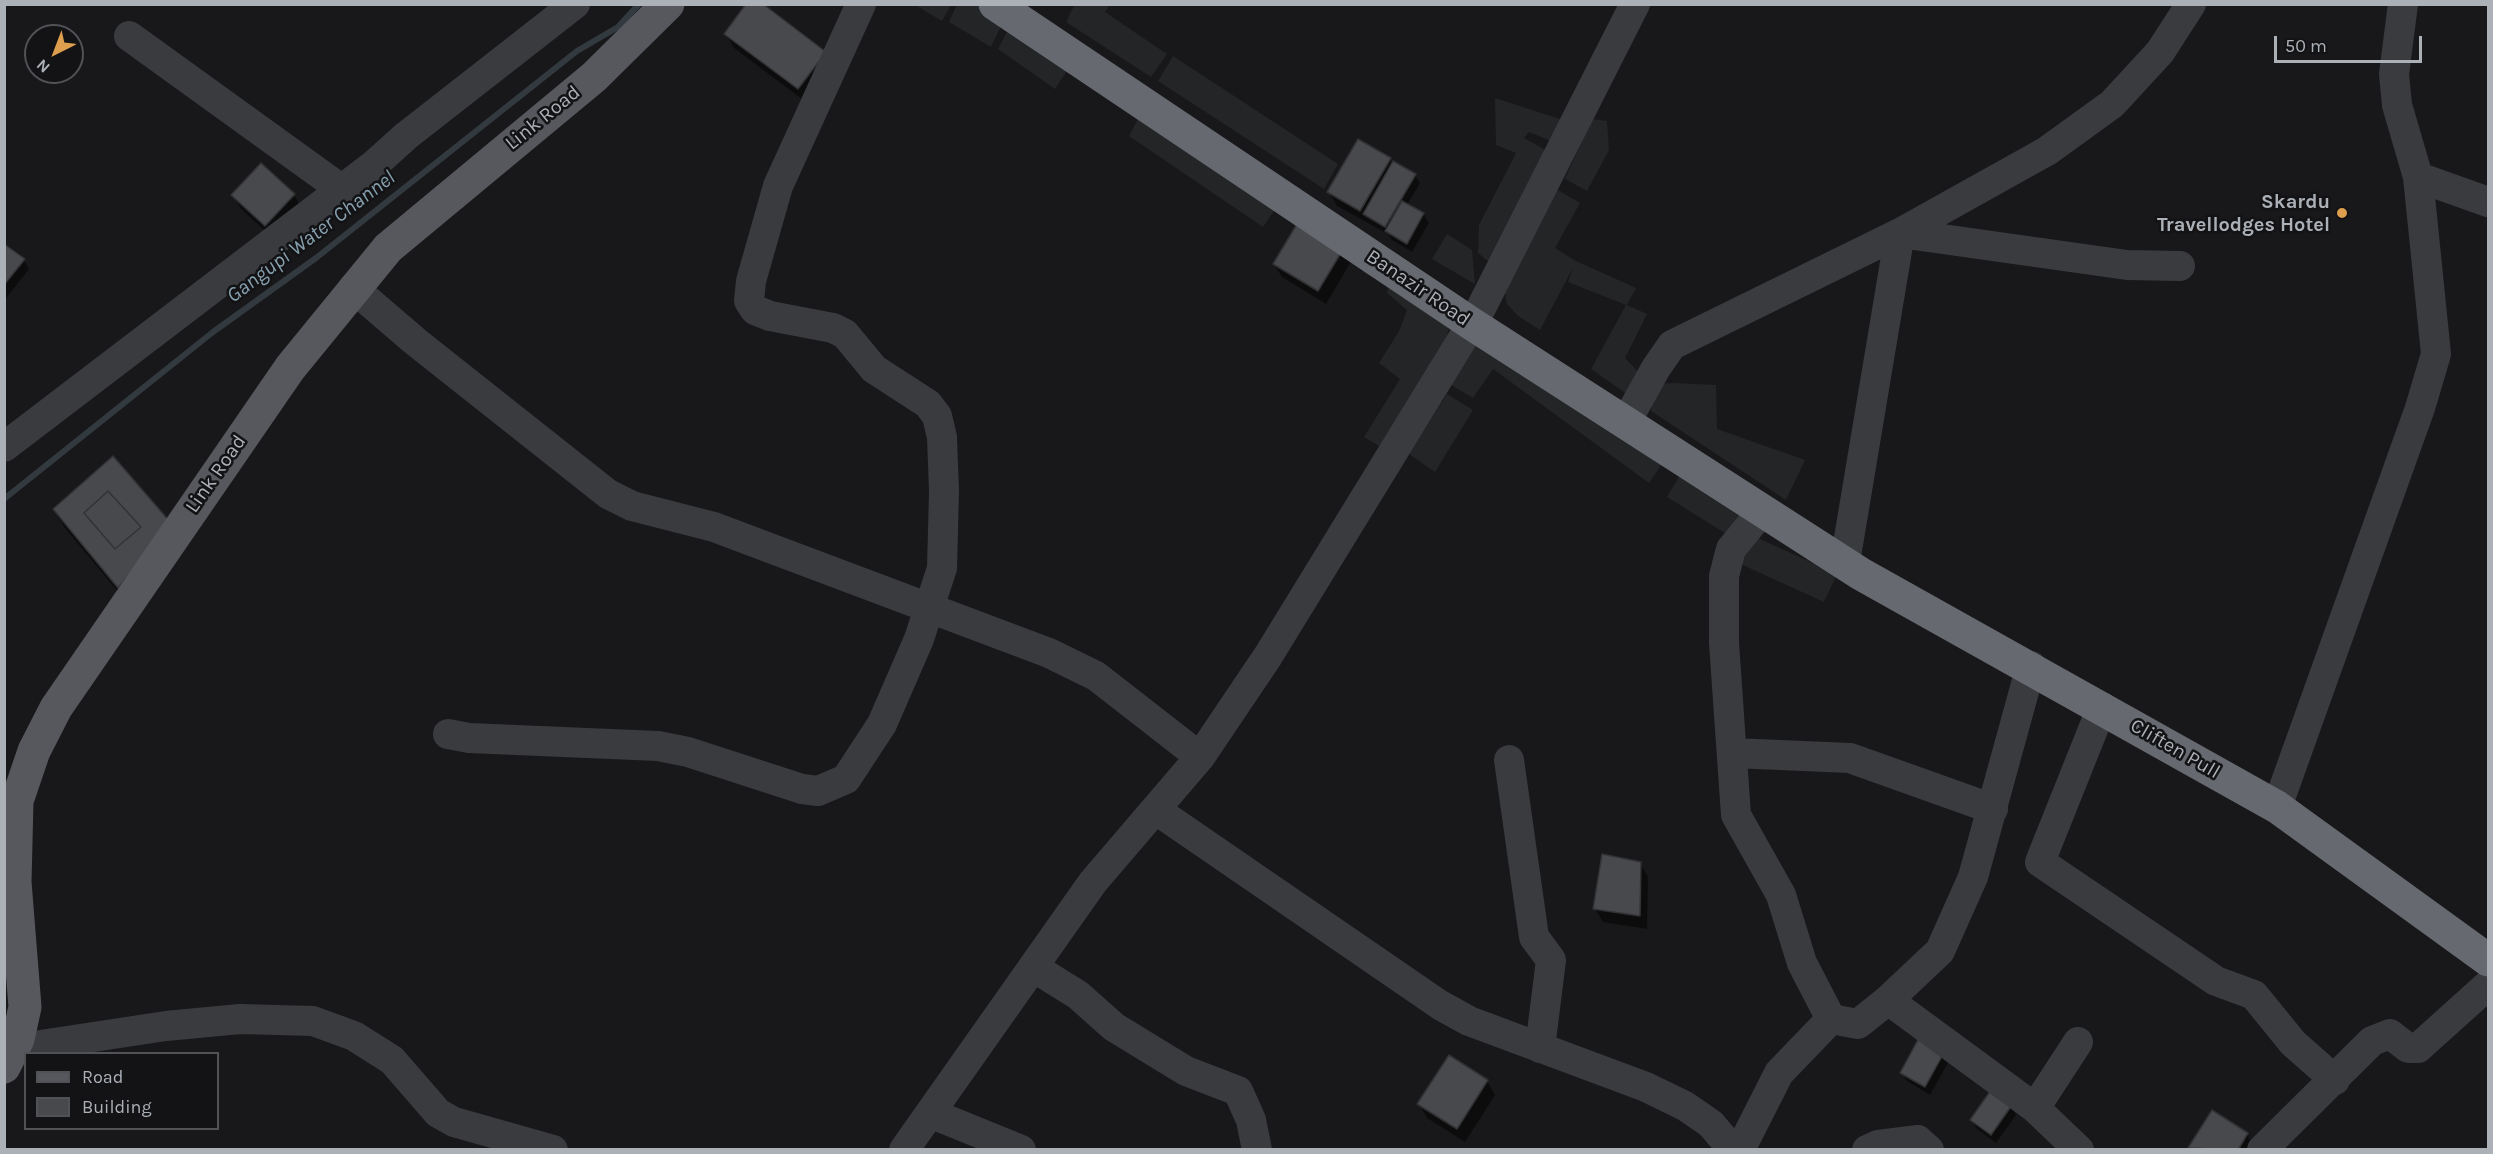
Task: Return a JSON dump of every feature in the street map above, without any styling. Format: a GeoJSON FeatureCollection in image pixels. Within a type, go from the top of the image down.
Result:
{"type":"FeatureCollection","features":[{"type":"Feature","properties":{"kind":"highway","name":"Banazir Road"},"geometry":{"type":"LineString","coordinates":[[996,4],[1472,324],[1845,562]]}},
{"type":"Feature","properties":{"kind":"highway","name":"Cliften Pull"},"geometry":{"type":"LineString","coordinates":[[1845,562],[1861,574],[2031,666],[2277,807],[2488,960]]}},
{"type":"Feature","properties":{"kind":"main road","name":"Link Road"},"geometry":{"type":"LineString","coordinates":[[9,1058],[25,1007],[15,882],[17,801],[34,751],[56,708],[290,368],[353,288],[396,241],[594,77],[668,4]]}},
{"type":"Feature","properties":{"kind":"street"},"geometry":{"type":"LineString","coordinates":[[4,447],[341,189],[575,4]]}},
{"type":"Feature","properties":{"kind":"street"},"geometry":{"type":"LineString","coordinates":[[448,734],[469,738],[657,746],[688,752],[802,789],[818,791],[846,779],[861,760],[882,724],[931,608],[942,567],[945,535],[942,437],[937,416],[928,404],[874,369],[845,334],[833,328],[770,316],[755,310],[749,301],[752,281],[778,186],[861,4]]}},
{"type":"Feature","properties":{"kind":"street"},"geometry":{"type":"LineString","coordinates":[[904,1149],[1093,882],[1200,757],[1268,656],[1472,324],[1635,4]]}},
{"type":"Feature","properties":{"kind":"street"},"geometry":{"type":"LineString","coordinates":[[1626,422],[1672,345],[1900,233],[2047,151],[2112,104],[2160,52],[2191,4]]}},
{"type":"Feature","properties":{"kind":"street"},"geometry":{"type":"LineString","coordinates":[[2277,807],[2420,408],[2436,354],[2418,177],[2397,105],[2395,84],[2403,4]]}},
{"type":"Feature","properties":{"kind":"street"},"geometry":{"type":"LineString","coordinates":[[129,36],[341,189]]}},
{"type":"Feature","properties":{"kind":"street"},"geometry":{"type":"LineString","coordinates":[[2418,177],[2488,202]]}},
{"type":"Feature","properties":{"kind":"street"},"geometry":{"type":"LineString","coordinates":[[1900,233],[2127,265],[2180,266]]}},
{"type":"Feature","properties":{"kind":"street"},"geometry":{"type":"LineString","coordinates":[[1845,562],[1900,233]]}},
{"type":"Feature","properties":{"kind":"street"},"geometry":{"type":"LineString","coordinates":[[353,288],[416,342],[608,494],[632,506],[714,527],[1050,653],[1096,676],[1200,757]]}},
{"type":"Feature","properties":{"kind":"street"},"geometry":{"type":"LineString","coordinates":[[1763,510],[1731,549],[1724,576],[1724,643],[1736,815],[1781,895],[1802,963],[1832,1019]]}},
{"type":"Feature","properties":{"kind":"street"},"geometry":{"type":"LineString","coordinates":[[1832,1019],[1858,1024],[1888,1000],[1940,951],[1973,877],[2031,666]]}},
{"type":"Feature","properties":{"kind":"street"},"geometry":{"type":"LineString","coordinates":[[2102,707],[2040,862],[2216,981],[2254,995],[2293,1043],[2335,1080]]}},
{"type":"Feature","properties":{"kind":"street"},"geometry":{"type":"LineString","coordinates":[[1733,753],[1850,758],[1993,809]]}},
{"type":"Feature","properties":{"kind":"street"},"geometry":{"type":"LineString","coordinates":[[1509,760],[1534,937],[1551,960],[1540,1048]]}},
{"type":"Feature","properties":{"kind":"street"},"geometry":{"type":"LineString","coordinates":[[1156,810],[1440,1005],[1469,1021],[1646,1088],[1685,1106],[1711,1124],[1733,1149]]}},
{"type":"Feature","properties":{"kind":"street"},"geometry":{"type":"LineString","coordinates":[[1033,967],[1078,995],[1114,1028],[1186,1071],[1238,1090],[1251,1120],[1257,1149]]}},
{"type":"Feature","properties":{"kind":"street"},"geometry":{"type":"LineString","coordinates":[[2262,1149],[2335,1080],[2372,1041],[2390,1034],[2408,1048],[2418,1048],[2488,986]]}},
{"type":"Feature","properties":{"kind":"street"},"geometry":{"type":"LineString","coordinates":[[1888,1000],[2035,1108],[2079,1149]]}},
{"type":"Feature","properties":{"kind":"street"},"geometry":{"type":"LineString","coordinates":[[38,1052],[166,1026],[240,1019],[314,1021],[354,1036],[392,1060],[438,1113],[454,1122],[553,1149]]}},
{"type":"Feature","properties":{"kind":"street"},"geometry":{"type":"LineString","coordinates":[[1740,1149],[1779,1073],[1832,1019]]}},
{"type":"Feature","properties":{"kind":"street"},"geometry":{"type":"LineString","coordinates":[[2035,1108],[2078,1042]]}},
{"type":"Feature","properties":{"kind":"street"},"geometry":{"type":"LineString","coordinates":[[9,1058],[24,1055]]}},
{"type":"Feature","properties":{"kind":"street"},"geometry":{"type":"LineString","coordinates":[[930,1113],[1021,1149]]}},
{"type":"Feature","properties":{"kind":"street"},"geometry":{"type":"LineString","coordinates":[[1867,1149],[1878,1145],[1918,1140],[1929,1149]]}},
{"type":"Feature","properties":{"kind":"shaded area"},"geometry":{"type":"Polygon","coordinates":[[[957,4],[976,5],[1003,22],[991,47],[949,22],[957,4]]]}},
{"type":"Feature","properties":{"kind":"shaded area"},"geometry":{"type":"Polygon","coordinates":[[[1075,4],[1110,5],[1105,12],[1167,54],[1151,77],[1066,22],[1075,4]]]}},
{"type":"Feature","properties":{"kind":"shaded area"},"geometry":{"type":"Polygon","coordinates":[[[915,5],[951,5],[942,21],[915,5]]]}},
{"type":"Feature","properties":{"kind":"shaded area"},"geometry":{"type":"Polygon","coordinates":[[[1010,26],[1070,66],[1055,89],[998,49],[1010,26]]]}},
{"type":"Feature","properties":{"kind":"shaded area"},"geometry":{"type":"Polygon","coordinates":[[[1173,56],[1338,164],[1324,189],[1158,81],[1173,56]]]}},
{"type":"Feature","properties":{"kind":"shaded area"},"geometry":{"type":"Polygon","coordinates":[[[1495,98],[1563,120],[1556,143],[1529,132],[1524,138],[1551,153],[1492,264],[1478,253],[1479,225],[1516,153],[1496,145],[1495,98]]]}},
{"type":"Feature","properties":{"kind":"shaded area"},"geometry":{"type":"Polygon","coordinates":[[[1141,113],[1280,202],[1263,227],[1129,136],[1141,113]]]}},
{"type":"Feature","properties":{"kind":"shaded area"},"geometry":{"type":"Polygon","coordinates":[[[1592,119],[1607,121],[1609,150],[1587,191],[1565,179],[1592,119]]]}},
{"type":"Feature","properties":{"kind":"shaded area"},"geometry":{"type":"Polygon","coordinates":[[[1556,189],[1580,203],[1555,248],[1576,261],[1636,288],[1627,305],[1647,314],[1625,358],[1644,378],[1631,397],[1591,369],[1626,305],[1568,282],[1573,268],[1540,330],[1518,316],[1507,304],[1505,292],[1556,189]]]}},
{"type":"Feature","properties":{"kind":"shaded area"},"geometry":{"type":"Polygon","coordinates":[[[1447,234],[1472,250],[1475,284],[1432,259],[1447,234]]]}},
{"type":"Feature","properties":{"kind":"shaded area"},"geometry":{"type":"Polygon","coordinates":[[[1371,258],[1452,315],[1445,345],[1386,450],[1364,437],[1400,379],[1379,363],[1399,331],[1407,310],[1387,293],[1389,286],[1363,272],[1371,258]]]}},
{"type":"Feature","properties":{"kind":"shaded area"},"geometry":{"type":"Polygon","coordinates":[[[1485,335],[1663,462],[1649,483],[1493,369],[1473,398],[1451,385],[1468,355],[1485,335]]]}},
{"type":"Feature","properties":{"kind":"shaded area"},"geometry":{"type":"Polygon","coordinates":[[[1653,384],[1716,385],[1717,429],[1805,460],[1786,500],[1651,411],[1653,384]]]}},
{"type":"Feature","properties":{"kind":"shaded area"},"geometry":{"type":"Polygon","coordinates":[[[1447,394],[1473,410],[1435,472],[1409,454],[1447,394]]]}},
{"type":"Feature","properties":{"kind":"shaded area"},"geometry":{"type":"Polygon","coordinates":[[[1682,472],[1752,517],[1736,540],[1667,497],[1682,472]]]}},
{"type":"Feature","properties":{"kind":"shaded area"},"geometry":{"type":"Polygon","coordinates":[[[1749,534],[1837,574],[1824,602],[1736,562],[1749,534]]]}},
{"type":"Feature","properties":{"kind":"building"},"geometry":{"type":"Polygon","coordinates":[[[746,4],[763,4],[826,52],[798,89],[724,34],[746,4]]]}},
{"type":"Feature","properties":{"kind":"building"},"geometry":{"type":"Polygon","coordinates":[[[1358,139],[1391,158],[1360,211],[1327,192],[1358,139]]]}},
{"type":"Feature","properties":{"kind":"building"},"geometry":{"type":"Polygon","coordinates":[[[1393,161],[1416,174],[1385,227],[1363,214],[1393,161]]]}},
{"type":"Feature","properties":{"kind":"building"},"geometry":{"type":"Polygon","coordinates":[[[261,163],[295,194],[265,226],[231,195],[261,163]]]}},
{"type":"Feature","properties":{"kind":"building"},"geometry":{"type":"Polygon","coordinates":[[[1402,201],[1424,213],[1407,244],[1385,231],[1402,201]]]}},
{"type":"Feature","properties":{"kind":"building"},"geometry":{"type":"Polygon","coordinates":[[[1300,219],[1345,246],[1318,291],[1273,264],[1300,219]]]}},
{"type":"Feature","properties":{"kind":"building"},"geometry":{"type":"Polygon","coordinates":[[[4,244],[25,259],[4,285],[4,244]]]}},
{"type":"Feature","properties":{"kind":"building"},"geometry":{"type":"Polygon","coordinates":[[[113,456],[171,523],[118,588],[53,509],[113,456]],[[108,491],[84,513],[115,549],[141,527],[108,491]]]}},
{"type":"Feature","properties":{"kind":"building"},"geometry":{"type":"Polygon","coordinates":[[[108,491],[141,527],[115,549],[84,513],[108,491]]]}},
{"type":"Feature","properties":{"kind":"building"},"geometry":{"type":"Polygon","coordinates":[[[1602,854],[1641,862],[1640,916],[1593,909],[1602,854]]]}},
{"type":"Feature","properties":{"kind":"building"},"geometry":{"type":"Polygon","coordinates":[[[1920,1036],[1945,1051],[1925,1087],[1900,1073],[1920,1036]]]}},
{"type":"Feature","properties":{"kind":"building"},"geometry":{"type":"Polygon","coordinates":[[[1449,1055],[1488,1080],[1457,1129],[1417,1104],[1449,1055]]]}},
{"type":"Feature","properties":{"kind":"building"},"geometry":{"type":"Polygon","coordinates":[[[1991,1090],[2012,1105],[1991,1135],[1970,1120],[1991,1090]]]}},
{"type":"Feature","properties":{"kind":"building"},"geometry":{"type":"Polygon","coordinates":[[[2212,1110],[2248,1133],[2238,1150],[2188,1148],[2212,1110]]]}},
{"type":"Feature","properties":{"kind":"waterway","name":"Gangupi Water Channel"},"geometry":{"type":"LineString","coordinates":[[4,499],[213,332],[316,258],[577,51],[618,27],[639,4]]}},
{"type":"Feature","properties":{"kind":"place","name":"Skardu Travellodges Hotel"},"geometry":{"type":"Point","coordinates":[2342,213]}}]}
